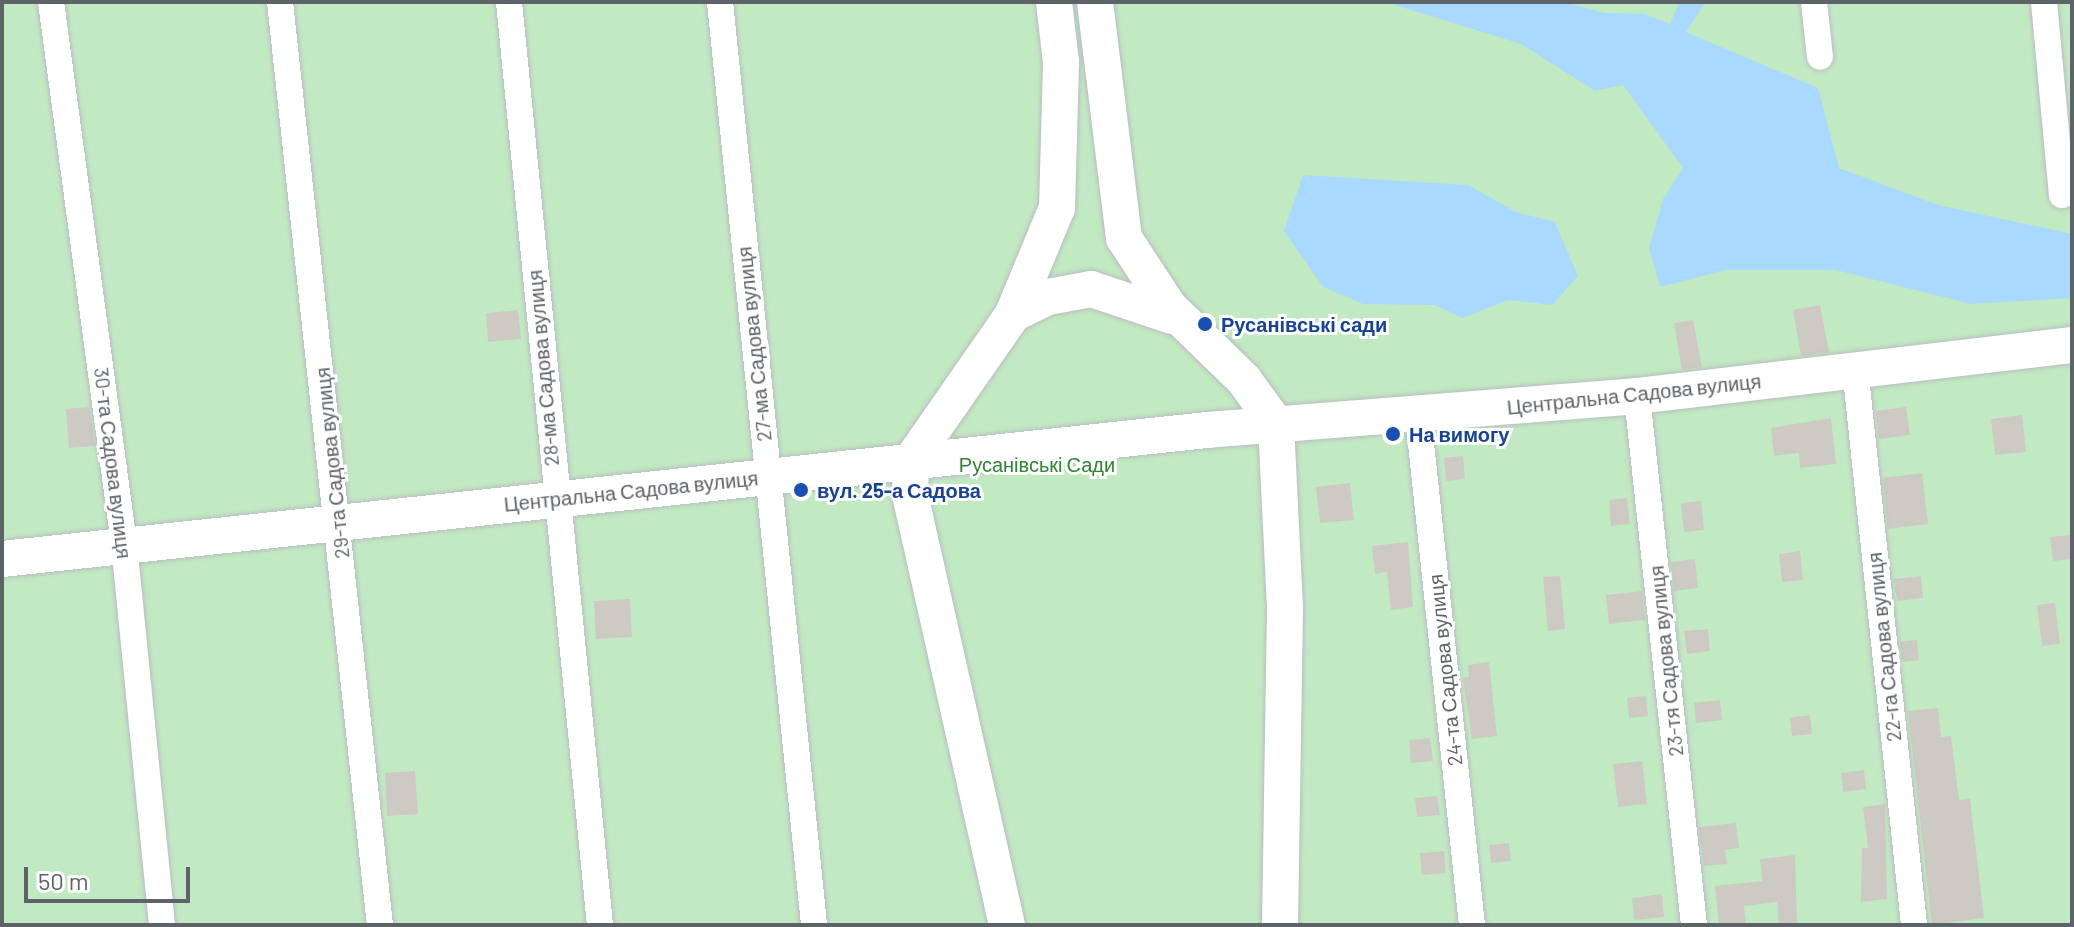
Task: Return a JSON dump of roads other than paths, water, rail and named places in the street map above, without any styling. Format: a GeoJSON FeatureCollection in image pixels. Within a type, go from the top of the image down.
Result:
{"type":"FeatureCollection","features":[{"type":"Feature","properties":{"kind":"main road"},"geometry":{"type":"LineString","coordinates":[[1007,925],[910,494],[911,461],[1013,314],[1057,208],[1061,62],[1054,2]]}},
{"type":"Feature","properties":{"kind":"main road"},"geometry":{"type":"LineString","coordinates":[[1095,2],[1124,238],[1142,273],[1181,319],[1244,380],[1276,424],[1285,608],[1280,925]]}},
{"type":"Feature","properties":{"kind":"main road"},"geometry":{"type":"LineString","coordinates":[[1013,314],[1048,297],[1091,289],[1132,298],[1181,319]]}},
{"type":"Feature","properties":{"kind":"main road","name":"Центральна Садова вулиця"},"geometry":{"type":"LineString","coordinates":[[2,559],[1276,424],[1637,396],[1855,368],[2072,346]]}},
{"type":"Feature","properties":{"kind":"street","name":"30-та Садова вулиця"},"geometry":{"type":"LineString","coordinates":[[51,2],[124,544],[162,925]]}},
{"type":"Feature","properties":{"kind":"street","name":"29-та Садова вулиця"},"geometry":{"type":"LineString","coordinates":[[280,2],[339,521],[380,925]]}},
{"type":"Feature","properties":{"kind":"street","name":"28-ма Садова вулиця"},"geometry":{"type":"LineString","coordinates":[[509,2],[554,499],[600,925]]}},
{"type":"Feature","properties":{"kind":"street","name":"27-ма Садова вулиця"},"geometry":{"type":"LineString","coordinates":[[720,2],[814,925]]}},
{"type":"Feature","properties":{"kind":"street"},"geometry":{"type":"LineString","coordinates":[[1814,2],[1820,57]]}},
{"type":"Feature","properties":{"kind":"street"},"geometry":{"type":"LineString","coordinates":[[2044,2],[2062,195]]}},
{"type":"Feature","properties":{"kind":"street","name":"22-га Садова вулиця"},"geometry":{"type":"LineString","coordinates":[[1855,368],[1914,925]]}},
{"type":"Feature","properties":{"kind":"street","name":"23-тя Садова вулиця"},"geometry":{"type":"LineString","coordinates":[[1637,396],[1694,925]]}},
{"type":"Feature","properties":{"kind":"street","name":"24-та Садова вулиця"},"geometry":{"type":"LineString","coordinates":[[1418,415],[1472,925]]}},
{"type":"Feature","properties":{"kind":"water"},"geometry":{"type":"Polygon","coordinates":[[[1385,2],[1565,2],[1604,13],[1645,14],[1670,24],[1679,2],[1706,2],[1686,32],[1818,88],[1839,168],[1938,205],[2072,234],[2072,298],[1971,304],[1836,270],[1726,270],[1660,287],[1649,248],[1663,199],[1683,168],[1623,85],[1595,91],[1521,44],[1385,2]]]}},
{"type":"Feature","properties":{"kind":"water"},"geometry":{"type":"Polygon","coordinates":[[[1303,175],[1468,185],[1516,212],[1555,222],[1578,276],[1552,305],[1508,300],[1462,318],[1435,305],[1363,304],[1323,287],[1284,231],[1303,175]]]}},
{"type":"Feature","properties":{"kind":"place","name":"Русанівські сади"},"geometry":{"type":"Point","coordinates":[1205,324]}},
{"type":"Feature","properties":{"kind":"place","name":"На вимогу"},"geometry":{"type":"Point","coordinates":[1393,434]}},
{"type":"Feature","properties":{"kind":"place","name":"вул. 25-а Садова"},"geometry":{"type":"Point","coordinates":[801,490]}},
{"type":"Feature","properties":{"kind":"park label","name":"Русанівські Сади"},"geometry":{"type":"Point","coordinates":[1037,464]}}]}
